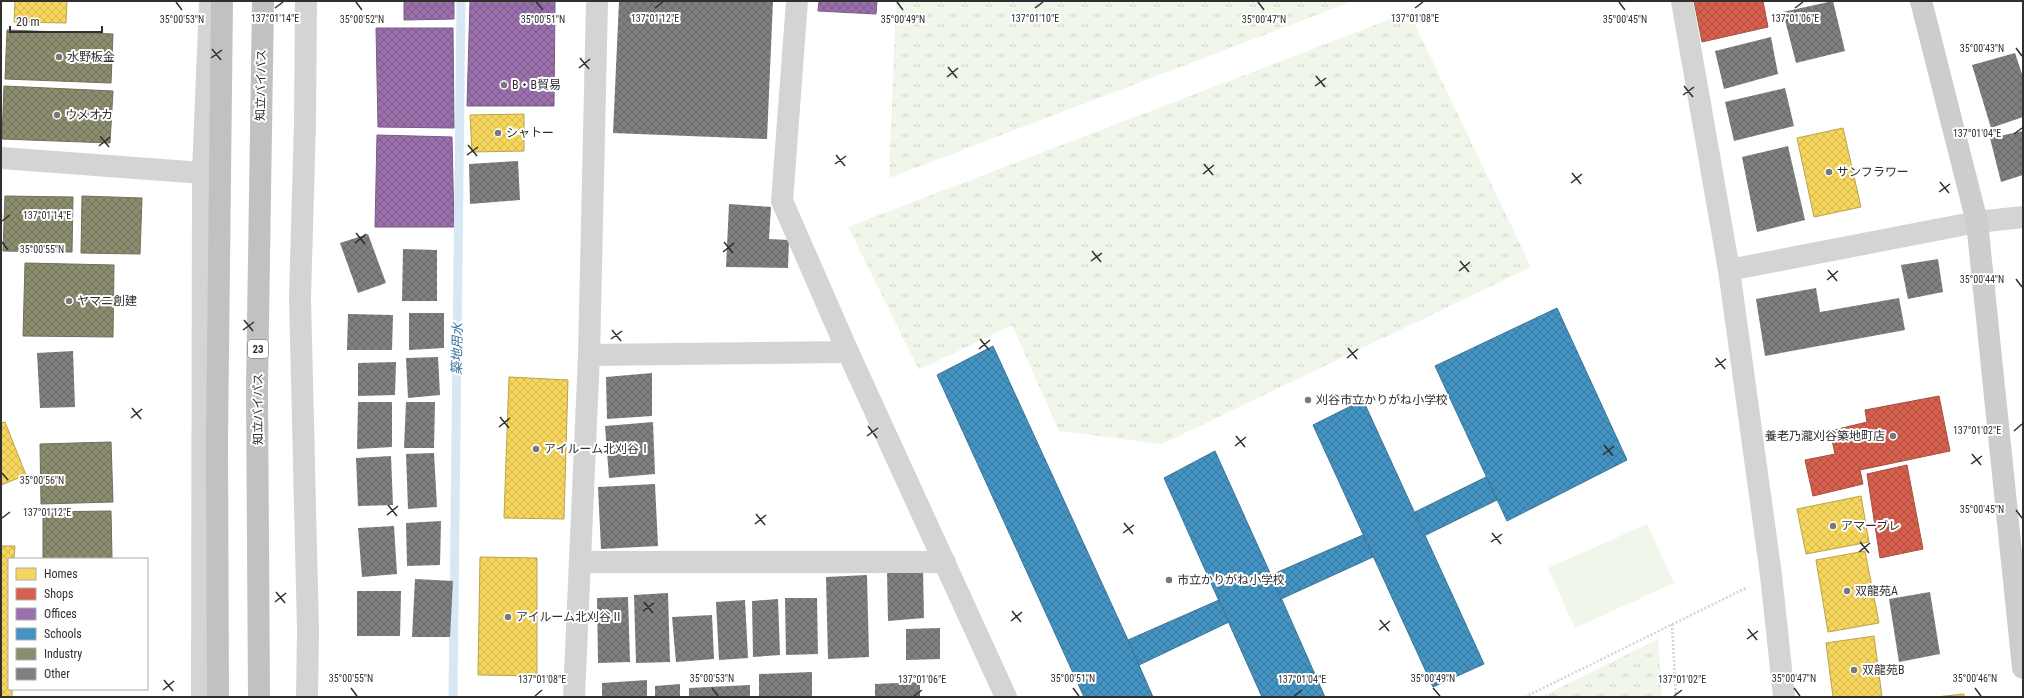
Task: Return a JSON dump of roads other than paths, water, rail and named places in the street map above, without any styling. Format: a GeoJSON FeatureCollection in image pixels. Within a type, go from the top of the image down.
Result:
{"type":"FeatureCollection","features":[{"type":"Feature","properties":{"kind":"highway"},"geometry":{"type":"LineString","coordinates":[[218,697],[217,441],[222,1]]}},
{"type":"Feature","properties":{"kind":"highway","name":"知立バイパス"},"geometry":{"type":"LineString","coordinates":[[259,697],[258,388],[263,1]]}},
{"type":"Feature","properties":{"kind":"street"},"geometry":{"type":"LineString","coordinates":[[202,697],[203,172],[210,1]]}},
{"type":"Feature","properties":{"kind":"street"},"geometry":{"type":"LineString","coordinates":[[306,1],[305,122],[300,298],[308,630],[307,697]]}},
{"type":"Feature","properties":{"kind":"street"},"geometry":{"type":"LineString","coordinates":[[574,697],[589,355],[597,1]]}},
{"type":"Feature","properties":{"kind":"street"},"geometry":{"type":"LineString","coordinates":[[797,1],[782,201],[848,352],[1006,697]]}},
{"type":"Feature","properties":{"kind":"street"},"geometry":{"type":"LineString","coordinates":[[1682,1],[1728,270],[1772,575],[1784,697]]}},
{"type":"Feature","properties":{"kind":"street"},"geometry":{"type":"LineString","coordinates":[[1921,1],[1977,222],[2023,668]]}},
{"type":"Feature","properties":{"kind":"street"},"geometry":{"type":"LineString","coordinates":[[1,158],[203,172]]}},
{"type":"Feature","properties":{"kind":"street"},"geometry":{"type":"LineString","coordinates":[[1728,270],[1977,222],[2023,217]]}},
{"type":"Feature","properties":{"kind":"street"},"geometry":{"type":"LineString","coordinates":[[589,355],[848,352]]}},
{"type":"Feature","properties":{"kind":"street"},"geometry":{"type":"LineString","coordinates":[[580,562],[945,562]]}},
{"type":"Feature","properties":{"kind":"waterway","name":"築地用水"},"geometry":{"type":"LineString","coordinates":[[453,697],[461,1]]}},
{"type":"Feature","properties":{"kind":"place","name":"水野板金"},"geometry":{"type":"Point","coordinates":[59,57]}},
{"type":"Feature","properties":{"kind":"place","name":"B・B貿易"},"geometry":{"type":"Point","coordinates":[504,85]}},
{"type":"Feature","properties":{"kind":"place","name":"ウメオカ"},"geometry":{"type":"Point","coordinates":[57,115]}},
{"type":"Feature","properties":{"kind":"place","name":"シャトー"},"geometry":{"type":"Point","coordinates":[498,133]}},
{"type":"Feature","properties":{"kind":"place","name":"サンフラワー"},"geometry":{"type":"Point","coordinates":[1829,172]}},
{"type":"Feature","properties":{"kind":"place","name":"ヤマニ創建"},"geometry":{"type":"Point","coordinates":[69,301]}},
{"type":"Feature","properties":{"kind":"place","name":"刈谷市立かりがね小学校"},"geometry":{"type":"Point","coordinates":[1308,400]}},
{"type":"Feature","properties":{"kind":"place","name":"養老乃瀧刈谷築地町店"},"geometry":{"type":"Point","coordinates":[1893,436]}},
{"type":"Feature","properties":{"kind":"place","name":"アイルーム北刈谷Ⅰ"},"geometry":{"type":"Point","coordinates":[536,449]}},
{"type":"Feature","properties":{"kind":"place","name":"アマーブレ"},"geometry":{"type":"Point","coordinates":[1833,526]}},
{"type":"Feature","properties":{"kind":"place","name":"市立かりがね小学校"},"geometry":{"type":"Point","coordinates":[1169,580]}},
{"type":"Feature","properties":{"kind":"place","name":"双龍苑A"},"geometry":{"type":"Point","coordinates":[1847,591]}},
{"type":"Feature","properties":{"kind":"place","name":"アイルーム北刈谷Ⅱ"},"geometry":{"type":"Point","coordinates":[508,617]}},
{"type":"Feature","properties":{"kind":"place","name":"双龍苑B"},"geometry":{"type":"Point","coordinates":[1854,670]}}]}
